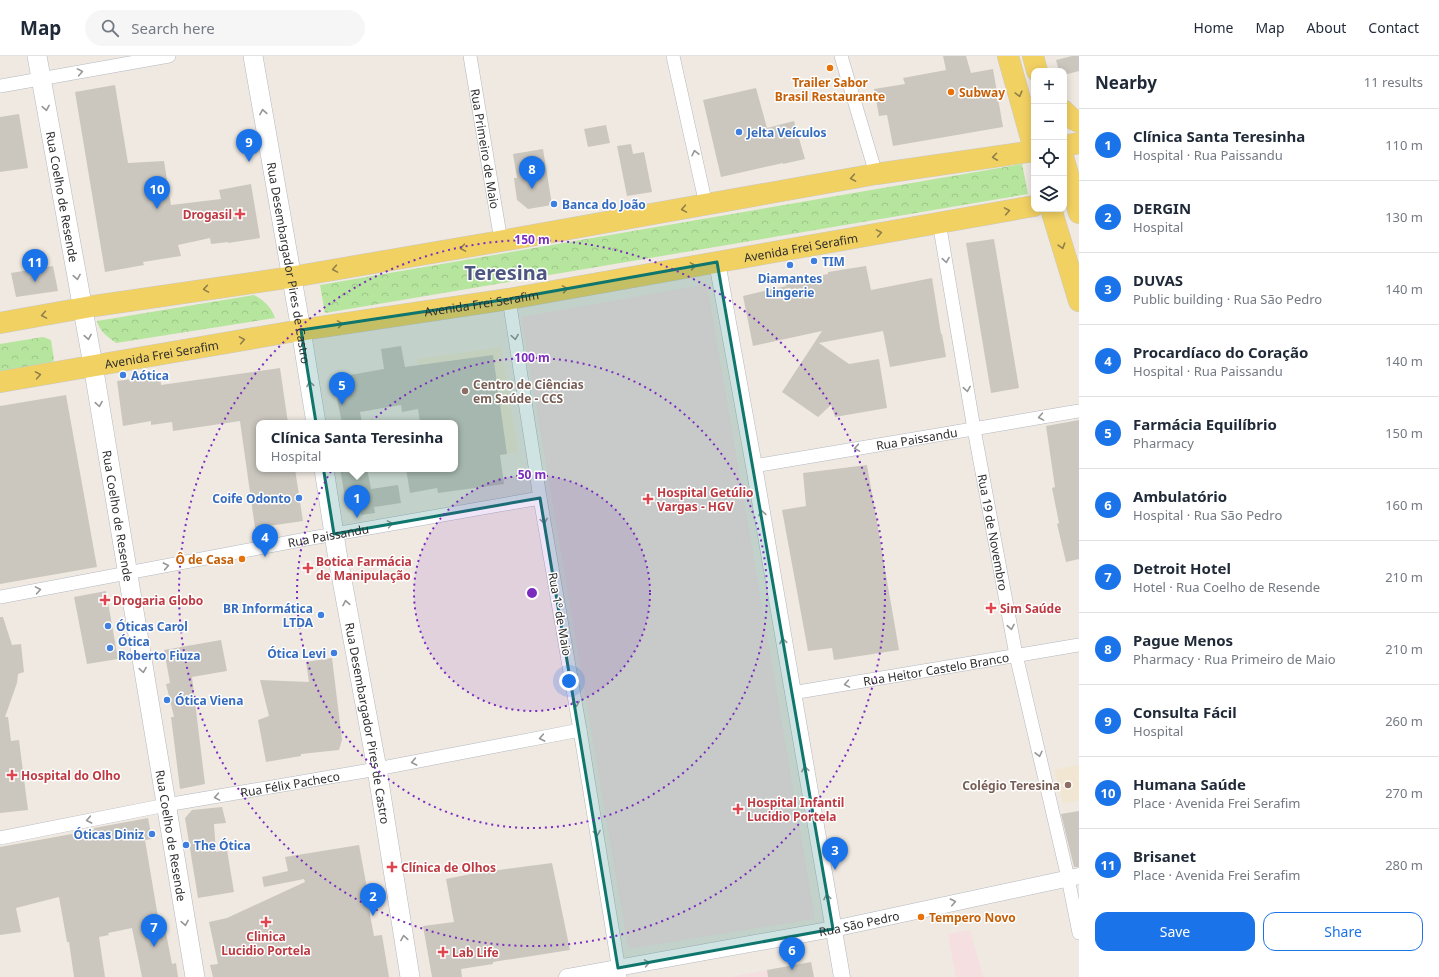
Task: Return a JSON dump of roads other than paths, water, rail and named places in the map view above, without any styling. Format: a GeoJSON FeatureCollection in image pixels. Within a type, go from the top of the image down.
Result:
{"type":"FeatureCollection","features":[{"type":"Feature","properties":{"kind":"main road","name":"Rua Coelho de Resende"},"geometry":{"type":"LineString","coordinates":[[37,56],[93,365],[194,977]]}},
{"type":"Feature","properties":{"kind":"main road","name":"Rua Desembargador Pires de Castro"},"geometry":{"type":"LineString","coordinates":[[253,56],[302,330],[316,420]]}},
{"type":"Feature","properties":{"kind":"main road"},"geometry":{"type":"LineString","coordinates":[[1008,56],[1031,140]]}},
{"type":"Feature","properties":{"kind":"main road"},"geometry":{"type":"LineString","coordinates":[[1032,56],[1036,68]]}},
{"type":"Feature","properties":{"kind":"main road"},"geometry":{"type":"LineString","coordinates":[[1067,114],[1079,122]]}},
{"type":"Feature","properties":{"kind":"main road"},"geometry":{"type":"LineString","coordinates":[[1067,145],[1079,143]]}},
{"type":"Feature","properties":{"kind":"main road"},"geometry":{"type":"LineString","coordinates":[[0,323],[83,308],[292,277],[876,174],[1031,150]]}},
{"type":"Feature","properties":{"kind":"main road"},"geometry":{"type":"LineString","coordinates":[[1067,173],[1074,202]]}},
{"type":"Feature","properties":{"kind":"main road","name":"Avenida Frei Serafim"},"geometry":{"type":"LineString","coordinates":[[0,382],[302,330],[508,299],[1031,207]]}},
{"type":"Feature","properties":{"kind":"main road"},"geometry":{"type":"LineString","coordinates":[[1052,212],[1079,301]]}},
{"type":"Feature","properties":{"kind":"main road","name":"Rua Desembargador Pires de Castro"},"geometry":{"type":"LineString","coordinates":[[324,472],[334,534],[377,769],[410,977]]}},
{"type":"Feature","properties":{"kind":"street"},"geometry":{"type":"LineString","coordinates":[[0,86],[169,56]]}},
{"type":"Feature","properties":{"kind":"street","name":"Rua Primeiro de Maio"},"geometry":{"type":"LineString","coordinates":[[470,56],[501,241]]}},
{"type":"Feature","properties":{"kind":"street"},"geometry":{"type":"LineString","coordinates":[[673,56],[706,205]]}},
{"type":"Feature","properties":{"kind":"street"},"geometry":{"type":"LineString","coordinates":[[841,56],[876,174]]}},
{"type":"Feature","properties":{"kind":"street","name":"Rua 19 de Novembro"},"geometry":{"type":"LineString","coordinates":[[939,222],[974,429],[1016,655],[1074,877],[1079,933]]}},
{"type":"Feature","properties":{"kind":"street"},"geometry":{"type":"LineString","coordinates":[[717,262],[754,466],[842,977]]}},
{"type":"Feature","properties":{"kind":"street","name":"Rua 1º de Maio"},"geometry":{"type":"LineString","coordinates":[[508,299],[619,972]]}},
{"type":"Feature","properties":{"kind":"street","name":"Rua Paissandu"},"geometry":{"type":"LineString","coordinates":[[754,466],[1079,411]]}},
{"type":"Feature","properties":{"kind":"street","name":"Rua Paissandu"},"geometry":{"type":"LineString","coordinates":[[0,597],[334,534],[540,498]]}},
{"type":"Feature","properties":{"kind":"street","name":"Rua Heitor Castelo Branco"},"geometry":{"type":"LineString","coordinates":[[792,693],[1079,645]]}},
{"type":"Feature","properties":{"kind":"street","name":"Rua Félix Pacheco"},"geometry":{"type":"LineString","coordinates":[[0,838],[580,730]]}},
{"type":"Feature","properties":{"kind":"street","name":"Rua São Pedro"},"geometry":{"type":"LineString","coordinates":[[567,977],[619,972],[1074,877]]}},
{"type":"Feature","properties":{"kind":"place","name":"Trailer Sabor Brasil Restaurante"},"geometry":{"type":"Point","coordinates":[830,68]}},
{"type":"Feature","properties":{"kind":"place","name":"Subway"},"geometry":{"type":"Point","coordinates":[951,92]}},
{"type":"Feature","properties":{"kind":"place","name":"Jelta Veículos"},"geometry":{"type":"Point","coordinates":[739,132]}},
{"type":"Feature","properties":{"kind":"place","name":"Consulta Fácil"},"geometry":{"type":"Point","coordinates":[249,162]}},
{"type":"Feature","properties":{"kind":"place","name":"Pague Menos"},"geometry":{"type":"Point","coordinates":[532,189]}},
{"type":"Feature","properties":{"kind":"place","name":"Banca do João"},"geometry":{"type":"Point","coordinates":[554,204]}},
{"type":"Feature","properties":{"kind":"place","name":"Humana Saúde"},"geometry":{"type":"Point","coordinates":[157,209]}},
{"type":"Feature","properties":{"kind":"place","name":"Drogasil"},"geometry":{"type":"Point","coordinates":[240,214]}},
{"type":"Feature","properties":{"kind":"place","name":"TIM"},"geometry":{"type":"Point","coordinates":[814,261]}},
{"type":"Feature","properties":{"kind":"place","name":"Diamantes Lingerie"},"geometry":{"type":"Point","coordinates":[790,265]}},
{"type":"Feature","properties":{"kind":"place","name":"Brisanet"},"geometry":{"type":"Point","coordinates":[35,282]}},
{"type":"Feature","properties":{"kind":"place","name":"Aótica"},"geometry":{"type":"Point","coordinates":[123,375]}},
{"type":"Feature","properties":{"kind":"place","name":"Centro de Ciências em Saúde - CCS"},"geometry":{"type":"Point","coordinates":[465,391]}},
{"type":"Feature","properties":{"kind":"place","name":"Farmácia Equilíbrio"},"geometry":{"type":"Point","coordinates":[342,405]}},
{"type":"Feature","properties":{"kind":"place","name":"Coife Odonto"},"geometry":{"type":"Point","coordinates":[299,498]}},
{"type":"Feature","properties":{"kind":"place","name":"Hospital Getúlio Vargas - HGV"},"geometry":{"type":"Point","coordinates":[648,499]}},
{"type":"Feature","properties":{"kind":"place","name":"Clínica Santa Teresinha"},"geometry":{"type":"Point","coordinates":[357,518]}},
{"type":"Feature","properties":{"kind":"place","name":"Procardíaco do Coração"},"geometry":{"type":"Point","coordinates":[265,557]}},
{"type":"Feature","properties":{"kind":"place","name":"Ô de Casa"},"geometry":{"type":"Point","coordinates":[242,559]}},
{"type":"Feature","properties":{"kind":"place","name":"Botica Farmácia de Manipulação"},"geometry":{"type":"Point","coordinates":[308,568]}},
{"type":"Feature","properties":{"kind":"place","name":"Drogaria Globo"},"geometry":{"type":"Point","coordinates":[105,600]}},
{"type":"Feature","properties":{"kind":"place","name":"Sim Saúde"},"geometry":{"type":"Point","coordinates":[991,608]}},
{"type":"Feature","properties":{"kind":"place","name":"BR Informática LTDA"},"geometry":{"type":"Point","coordinates":[321,615]}},
{"type":"Feature","properties":{"kind":"place","name":"Óticas Carol"},"geometry":{"type":"Point","coordinates":[108,626]}},
{"type":"Feature","properties":{"kind":"place","name":"Ótica Roberto Fiuza"},"geometry":{"type":"Point","coordinates":[110,648]}},
{"type":"Feature","properties":{"kind":"place","name":"Ótica Levi"},"geometry":{"type":"Point","coordinates":[334,653]}},
{"type":"Feature","properties":{"kind":"place","name":"Ótica Viena"},"geometry":{"type":"Point","coordinates":[167,700]}},
{"type":"Feature","properties":{"kind":"place","name":"Hospital do Olho"},"geometry":{"type":"Point","coordinates":[12,775]}},
{"type":"Feature","properties":{"kind":"place","name":"Colégio Teresina"},"geometry":{"type":"Point","coordinates":[1068,785]}},
{"type":"Feature","properties":{"kind":"place","name":"Hospital Infantil Lucidio Portela"},"geometry":{"type":"Point","coordinates":[738,809]}},
{"type":"Feature","properties":{"kind":"place","name":"Óticas Diniz"},"geometry":{"type":"Point","coordinates":[152,834]}},
{"type":"Feature","properties":{"kind":"place","name":"The Ótica"},"geometry":{"type":"Point","coordinates":[186,845]}},
{"type":"Feature","properties":{"kind":"place","name":"Clínica de Olhos"},"geometry":{"type":"Point","coordinates":[392,867]}},
{"type":"Feature","properties":{"kind":"place","name":"DUVAS"},"geometry":{"type":"Point","coordinates":[835,870]}},
{"type":"Feature","properties":{"kind":"place","name":"DERGIN"},"geometry":{"type":"Point","coordinates":[373,916]}},
{"type":"Feature","properties":{"kind":"place","name":"Tempero Novo"},"geometry":{"type":"Point","coordinates":[921,917]}},
{"type":"Feature","properties":{"kind":"place","name":"Clinica Lucidio Portela"},"geometry":{"type":"Point","coordinates":[266,922]}},
{"type":"Feature","properties":{"kind":"place","name":"Detroit Hotel"},"geometry":{"type":"Point","coordinates":[154,947]}},
{"type":"Feature","properties":{"kind":"place","name":"Lab Life"},"geometry":{"type":"Point","coordinates":[443,952]}},
{"type":"Feature","properties":{"kind":"place","name":"Ambulatório"},"geometry":{"type":"Point","coordinates":[792,970]}},
{"type":"Feature","properties":{"kind":"district","name":"Teresina"},"geometry":{"type":"Point","coordinates":[506,272]}}]}
